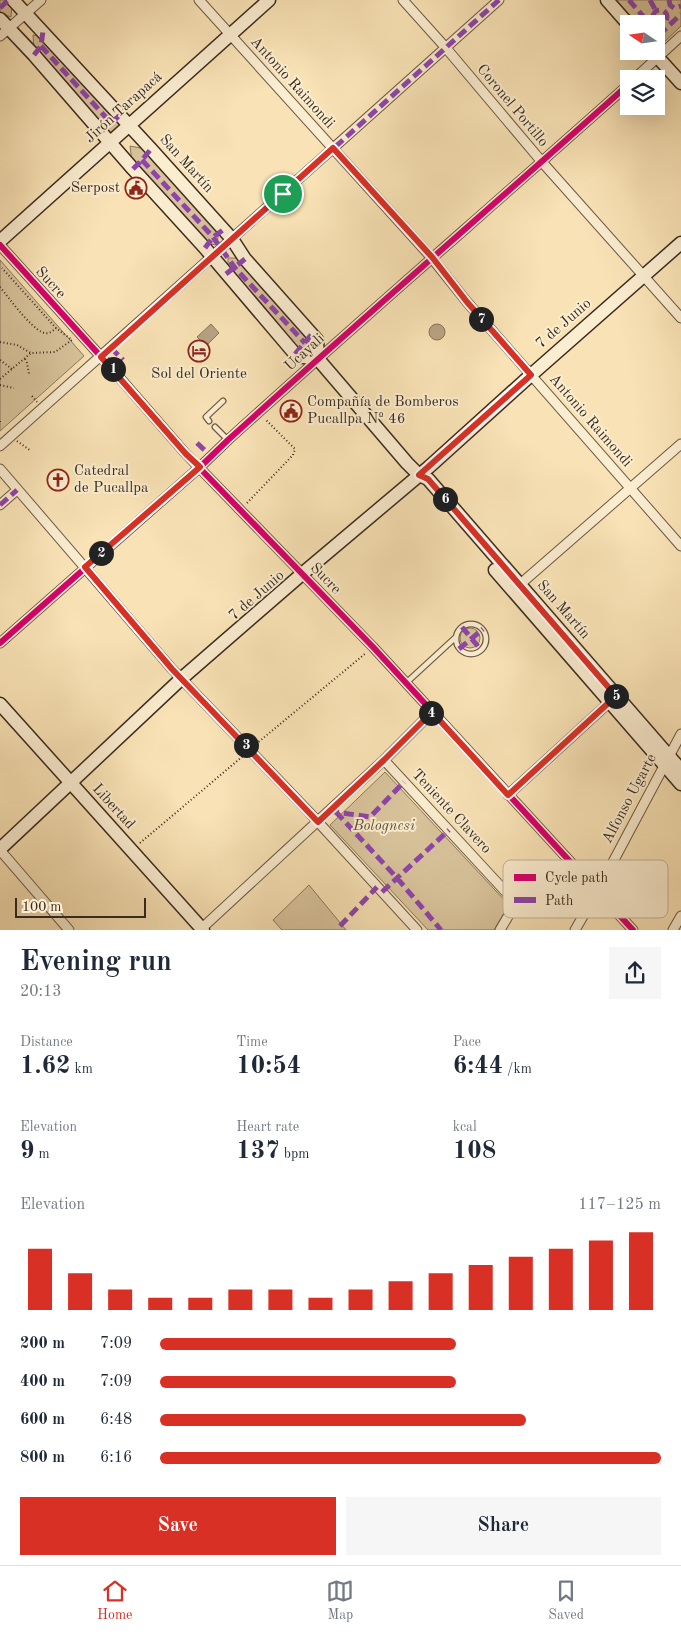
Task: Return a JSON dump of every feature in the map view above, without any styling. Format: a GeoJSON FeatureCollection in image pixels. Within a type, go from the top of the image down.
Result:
{"type":"FeatureCollection","features":[{"type":"Feature","properties":{"kind":"main road","name":"San Martín"},"geometry":{"type":"LineString","coordinates":[[13,0],[232,240],[245,259],[317,340],[318,359],[419,475],[428,479],[516,588],[666,760],[681,784]]}},
{"type":"Feature","properties":{"kind":"main road","name":"Jirón Tarapacá"},"geometry":{"type":"LineString","coordinates":[[0,240],[269,0]]}},
{"type":"Feature","properties":{"kind":"main road"},"geometry":{"type":"LineString","coordinates":[[606,0],[620,15]]}},
{"type":"Feature","properties":{"kind":"main road"},"geometry":{"type":"LineString","coordinates":[[3,28],[111,142],[295,354],[318,359]]}},
{"type":"Feature","properties":{"kind":"main road"},"geometry":{"type":"LineString","coordinates":[[660,60],[681,84]]}},
{"type":"Feature","properties":{"kind":"main road","name":"7 de Junio"},"geometry":{"type":"LineString","coordinates":[[0,849],[181,679],[419,475],[681,243]]}},
{"type":"Feature","properties":{"kind":"main road","name":"Libertad"},"geometry":{"type":"LineString","coordinates":[[0,704],[202,929]]}},
{"type":"Feature","properties":{"kind":"main road","name":"San Martín"},"geometry":{"type":"LineString","coordinates":[[666,760],[681,770]]}},
{"type":"Feature","properties":{"kind":"street"},"geometry":{"type":"LineString","coordinates":[[3,28],[26,13],[41,0]]}},
{"type":"Feature","properties":{"kind":"street","name":"Antonio Raimondi"},"geometry":{"type":"LineString","coordinates":[[199,0],[432,257],[467,302],[681,546]]}},
{"type":"Feature","properties":{"kind":"street","name":"Coronel Portillo"},"geometry":{"type":"LineString","coordinates":[[403,0],[542,162],[681,318]]}},
{"type":"Feature","properties":{"kind":"street"},"geometry":{"type":"LineString","coordinates":[[0,446],[213,258],[499,0]]}},
{"type":"Feature","properties":{"kind":"street"},"geometry":{"type":"LineString","coordinates":[[665,47],[681,36]]}},
{"type":"Feature","properties":{"kind":"street"},"geometry":{"type":"LineString","coordinates":[[642,70],[650,60]]}},
{"type":"Feature","properties":{"kind":"street","name":"Ucayali"},"geometry":{"type":"LineString","coordinates":[[0,643],[200,467],[258,412],[432,257],[620,92]]}},
{"type":"Feature","properties":{"kind":"street","name":"Sucre"},"geometry":{"type":"LineString","coordinates":[[0,245],[101,357],[150,417],[406,683],[568,860]]}},
{"type":"Feature","properties":{"kind":"street"},"geometry":{"type":"LineString","coordinates":[[516,588],[681,444]]}},
{"type":"Feature","properties":{"kind":"street"},"geometry":{"type":"LineString","coordinates":[[0,469],[181,679],[318,822],[417,930]]}},
{"type":"Feature","properties":{"kind":"street"},"geometry":{"type":"LineString","coordinates":[[0,505],[17,490]]}},
{"type":"Feature","properties":{"kind":"street"},"geometry":{"type":"LineString","coordinates":[[508,795],[613,699]]}},
{"type":"Feature","properties":{"kind":"street"},"geometry":{"type":"LineString","coordinates":[[202,929],[384,760],[432,712]]}},
{"type":"Feature","properties":{"kind":"street","name":"Alfonso Ugarte"},"geometry":{"type":"LineString","coordinates":[[614,860],[681,734]]}},
{"type":"Feature","properties":{"kind":"street","name":"Teniente Clavero"},"geometry":{"type":"LineString","coordinates":[[384,760],[503,889]]}},
{"type":"Feature","properties":{"kind":"street"},"geometry":{"type":"LineString","coordinates":[[0,849],[69,930]]}},
{"type":"Feature","properties":{"kind":"street"},"geometry":{"type":"LineString","coordinates":[[673,930],[681,916]]}},
{"type":"Feature","properties":{"kind":"street","name":"Teniente Clavero"},"geometry":{"type":"LineString","coordinates":[[500,930],[507,918]]}},
{"type":"Feature","properties":{"kind":"street","name":"Alfonso Ugarte"},"geometry":{"type":"LineString","coordinates":[[575,930],[582,918]]}},
{"type":"Feature","properties":{"kind":"street","name":"Sucre"},"geometry":{"type":"LineString","coordinates":[[622,918],[633,930]]}},
{"type":"Feature","properties":{"kind":"lane"},"geometry":{"type":"LineString","coordinates":[[209,420],[206,417],[223,401]]}},
{"type":"Feature","properties":{"kind":"lane"},"geometry":{"type":"LineString","coordinates":[[214,426],[228,440]]}},
{"type":"Feature","properties":{"kind":"lane"},"geometry":{"type":"LineString","coordinates":[[406,683],[456,637],[457,632],[464,625],[474,624],[483,629],[486,638],[483,648],[475,654],[470,654],[459,649],[456,637]]}},
{"type":"Feature","properties":{"kind":"path"},"geometry":{"type":"LineString","coordinates":[[0,270],[2,268],[56,328],[72,340],[62,349],[55,352],[31,353],[17,345],[0,342]]}},
{"type":"Feature","properties":{"kind":"path"},"geometry":{"type":"LineString","coordinates":[[0,288],[41,332],[49,333],[56,328]]}},
{"type":"Feature","properties":{"kind":"path"},"geometry":{"type":"LineString","coordinates":[[0,379],[31,353]]}},
{"type":"Feature","properties":{"kind":"path"},"geometry":{"type":"LineString","coordinates":[[25,358],[29,374]]}},
{"type":"Feature","properties":{"kind":"path"},"geometry":{"type":"LineString","coordinates":[[0,360],[12,369]]}},
{"type":"Feature","properties":{"kind":"path"},"geometry":{"type":"LineString","coordinates":[[0,385],[14,388]]}},
{"type":"Feature","properties":{"kind":"path"},"geometry":{"type":"LineString","coordinates":[[240,510],[293,455],[295,449],[258,412]]}},
{"type":"Feature","properties":{"kind":"path"},"geometry":{"type":"LineString","coordinates":[[12,436],[31,451]]}},
{"type":"Feature","properties":{"kind":"green space"},"geometry":{"type":"Polygon","coordinates":[[[0,0],[7,0],[12,5],[11,17],[0,13],[0,0]]]}},
{"type":"Feature","properties":{"kind":"green space"},"geometry":{"type":"Polygon","coordinates":[[[616,0],[681,0],[681,26],[665,41],[665,15],[630,15],[616,0]]]}},
{"type":"Feature","properties":{"kind":"green space"},"geometry":{"type":"Polygon","coordinates":[[[33,35],[44,37],[119,120],[118,130],[110,133],[34,50],[33,35]]]}},
{"type":"Feature","properties":{"kind":"green space"},"geometry":{"type":"Polygon","coordinates":[[[130,146],[146,149],[219,230],[217,245],[210,244],[132,162],[130,146]]]}},
{"type":"Feature","properties":{"kind":"green space"},"geometry":{"type":"Polygon","coordinates":[[[228,258],[238,258],[314,340],[309,350],[300,352],[228,271],[228,258]]]}},
{"type":"Feature","properties":{"kind":"green space"},"geometry":{"type":"Polygon","coordinates":[[[0,260],[84,356],[0,431],[0,260]]]}},
{"type":"Feature","properties":{"kind":"green space"},"geometry":{"type":"Polygon","coordinates":[[[466,628],[474,628],[480,634],[480,642],[474,648],[466,648],[460,642],[460,634],[466,628]]]}},
{"type":"Feature","properties":{"kind":"green space","name":"Bolognesi"},"geometry":{"type":"Polygon","coordinates":[[[385,772],[503,899],[503,915],[494,930],[428,930],[330,825],[385,772]]]}},
{"type":"Feature","properties":{"kind":"green space"},"geometry":{"type":"Polygon","coordinates":[[[309,885],[346,930],[282,930],[273,920],[309,885]]]}},
{"type":"Feature","properties":{"kind":"shaded area"},"geometry":{"type":"Polygon","coordinates":[[[211,324],[219,333],[206,346],[197,337],[211,324]]]}},
{"type":"Feature","properties":{"kind":"shaded area"},"geometry":{"type":"Polygon","coordinates":[[[437,324],[445,332],[437,340],[429,332],[437,324]]]}},
{"type":"Feature","properties":{"kind":"marked path"},"geometry":{"type":"LineString","coordinates":[[0,8],[8,0]]}},
{"type":"Feature","properties":{"kind":"marked path"},"geometry":{"type":"LineString","coordinates":[[101,357],[499,0]]}},
{"type":"Feature","properties":{"kind":"marked path"},"geometry":{"type":"LineString","coordinates":[[629,0],[642,15]]}},
{"type":"Feature","properties":{"kind":"marked path"},"geometry":{"type":"LineString","coordinates":[[650,0],[656,11]]}},
{"type":"Feature","properties":{"kind":"marked path"},"geometry":{"type":"LineString","coordinates":[[669,0],[670,5],[674,8],[681,6]]}},
{"type":"Feature","properties":{"kind":"marked path"},"geometry":{"type":"LineString","coordinates":[[657,10],[663,10],[667,17],[663,24],[657,24],[653,20],[653,14],[657,10]]}},
{"type":"Feature","properties":{"kind":"marked path"},"geometry":{"type":"LineString","coordinates":[[665,29],[681,14]]}},
{"type":"Feature","properties":{"kind":"marked path"},"geometry":{"type":"LineString","coordinates":[[34,55],[41,46],[43,31]]}},
{"type":"Feature","properties":{"kind":"marked path"},"geometry":{"type":"LineString","coordinates":[[41,46],[111,123]]}},
{"type":"Feature","properties":{"kind":"marked path"},"geometry":{"type":"LineString","coordinates":[[102,131],[120,115]]}},
{"type":"Feature","properties":{"kind":"marked path"},"geometry":{"type":"LineString","coordinates":[[133,169],[151,149]]}},
{"type":"Feature","properties":{"kind":"marked path"},"geometry":{"type":"LineString","coordinates":[[142,160],[213,237],[235,268],[305,343]]}},
{"type":"Feature","properties":{"kind":"marked path"},"geometry":{"type":"LineString","coordinates":[[205,248],[213,237],[223,230]]}},
{"type":"Feature","properties":{"kind":"marked path"},"geometry":{"type":"LineString","coordinates":[[226,274],[245,259]]}},
{"type":"Feature","properties":{"kind":"marked path"},"geometry":{"type":"LineString","coordinates":[[295,354],[312,334]]}},
{"type":"Feature","properties":{"kind":"marked path"},"geometry":{"type":"LineString","coordinates":[[111,348],[123,360]]}},
{"type":"Feature","properties":{"kind":"marked path"},"geometry":{"type":"LineString","coordinates":[[197,443],[211,456]]}},
{"type":"Feature","properties":{"kind":"marked path"},"geometry":{"type":"LineString","coordinates":[[0,505],[17,490]]}},
{"type":"Feature","properties":{"kind":"marked path"},"geometry":{"type":"LineString","coordinates":[[462,627],[481,650]]}},
{"type":"Feature","properties":{"kind":"marked path"},"geometry":{"type":"LineString","coordinates":[[459,649],[483,629]]}},
{"type":"Feature","properties":{"kind":"marked path"},"geometry":{"type":"LineString","coordinates":[[329,811],[370,817],[404,782]]}},
{"type":"Feature","properties":{"kind":"marked path"},"geometry":{"type":"LineString","coordinates":[[336,812],[397,878],[441,930]]}},
{"type":"Feature","properties":{"kind":"marked path"},"geometry":{"type":"LineString","coordinates":[[382,892],[449,830]]}},
{"type":"Feature","properties":{"kind":"marked path"},"geometry":{"type":"LineString","coordinates":[[340,926],[377,887]]}},
{"type":"Feature","properties":{"kind":"cycle path"},"geometry":{"type":"LineString","coordinates":[[0,643],[620,92]]}},
{"type":"Feature","properties":{"kind":"cycle path"},"geometry":{"type":"LineString","coordinates":[[0,245],[186,454],[373,647],[569,860]]}},
{"type":"Feature","properties":{"kind":"cycle path"},"geometry":{"type":"LineString","coordinates":[[622,918],[633,930]]}},
{"type":"Feature","properties":{"kind":"place","name":"Serpost"},"geometry":{"type":"Point","coordinates":[136,188]}},
{"type":"Feature","properties":{"kind":"place","name":"Sol del Oriente"},"geometry":{"type":"Point","coordinates":[199,351]}},
{"type":"Feature","properties":{"kind":"place","name":"Compañía de Bomberos Pucallpa Nº 46"},"geometry":{"type":"Point","coordinates":[291,411]}},
{"type":"Feature","properties":{"kind":"place","name":"Catedral de Pucallpa"},"geometry":{"type":"Point","coordinates":[58,480]}},
{"type":"Feature","properties":{"kind":"route"},"geometry":{"type":"LineString","coordinates":[[333,148],[432,257],[467,302],[531,375],[419,475],[428,479],[616,696],[508,795],[432,712],[318,822],[181,679],[85,567],[200,467],[186,454],[101,357],[283,194],[333,148]]}}]}
